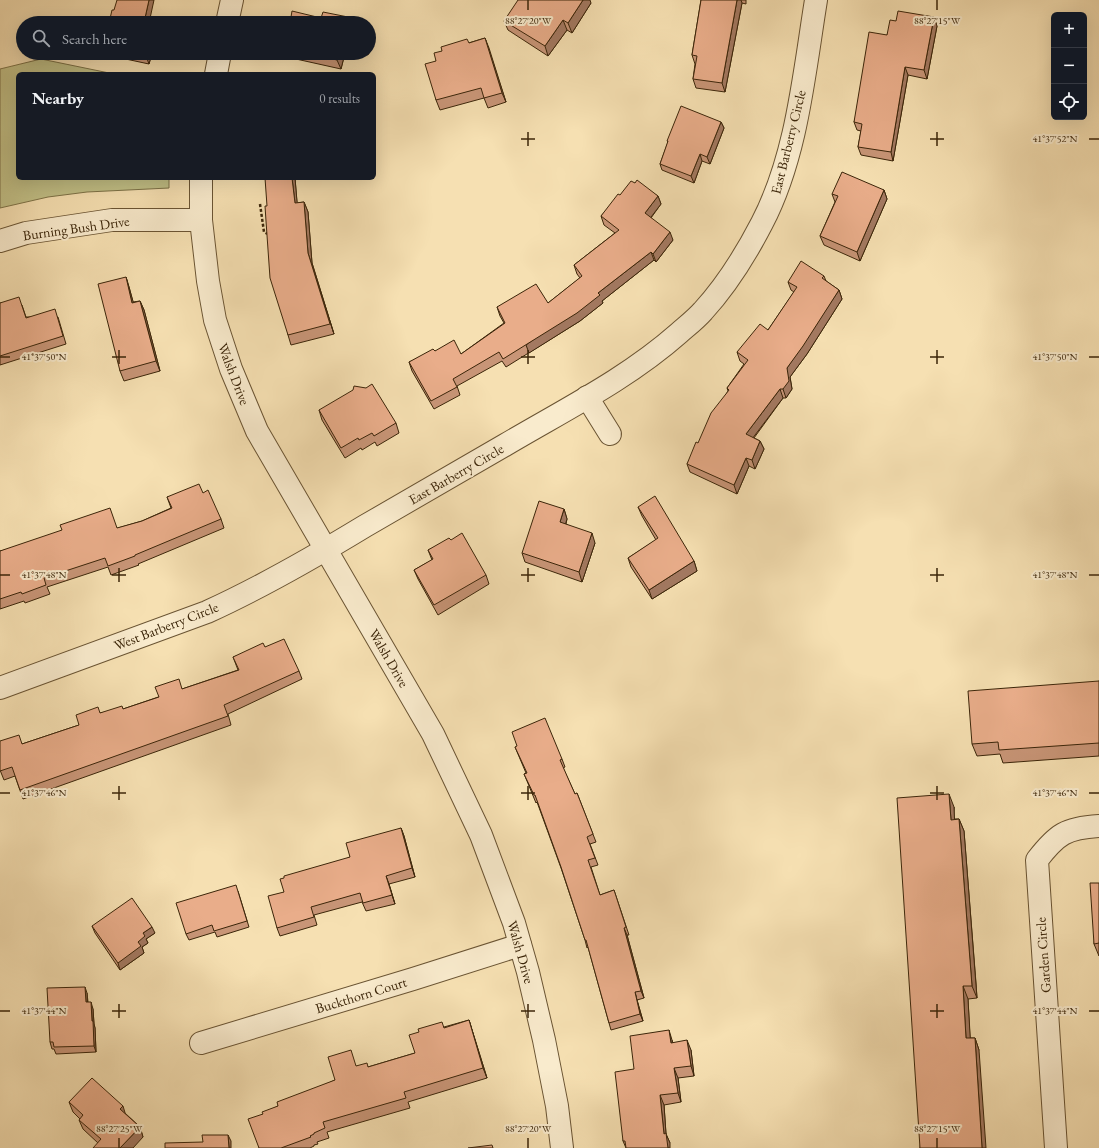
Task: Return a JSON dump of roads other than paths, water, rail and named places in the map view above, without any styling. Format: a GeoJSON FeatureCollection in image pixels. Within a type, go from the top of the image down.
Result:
{"type":"FeatureCollection","features":[{"type":"Feature","properties":{"kind":"street"},"geometry":{"type":"LineString","coordinates":[[229,16],[232,0]]}},
{"type":"Feature","properties":{"kind":"street","name":"East Barberry Circle"},"geometry":{"type":"LineString","coordinates":[[325,550],[636,367],[662,348],[702,312],[734,269],[762,224],[776,193],[793,132],[816,0]]}},
{"type":"Feature","properties":{"kind":"street"},"geometry":{"type":"LineString","coordinates":[[216,72],[219,60]]}},
{"type":"Feature","properties":{"kind":"street","name":"Walsh Drive"},"geometry":{"type":"LineString","coordinates":[[201,180],[201,220],[208,282],[215,320],[231,369],[257,431],[433,734],[481,835],[514,923],[528,972],[544,1040],[557,1106],[562,1148]]}},
{"type":"Feature","properties":{"kind":"street","name":"Burning Bush Drive"},"geometry":{"type":"LineString","coordinates":[[0,241],[26,233],[112,220],[201,220]]}},
{"type":"Feature","properties":{"kind":"street"},"geometry":{"type":"LineString","coordinates":[[587,397],[610,434]]}},
{"type":"Feature","properties":{"kind":"street","name":"West Barberry Circle"},"geometry":{"type":"LineString","coordinates":[[0,688],[207,612],[240,597],[325,550]]}},
{"type":"Feature","properties":{"kind":"street","name":"Garden Circle"},"geometry":{"type":"LineString","coordinates":[[1056,1148],[1038,892],[1038,860],[1050,843],[1067,831],[1099,826]]}},
{"type":"Feature","properties":{"kind":"street","name":"Buckthorn Court"},"geometry":{"type":"LineString","coordinates":[[201,1043],[520,945]]}}]}
